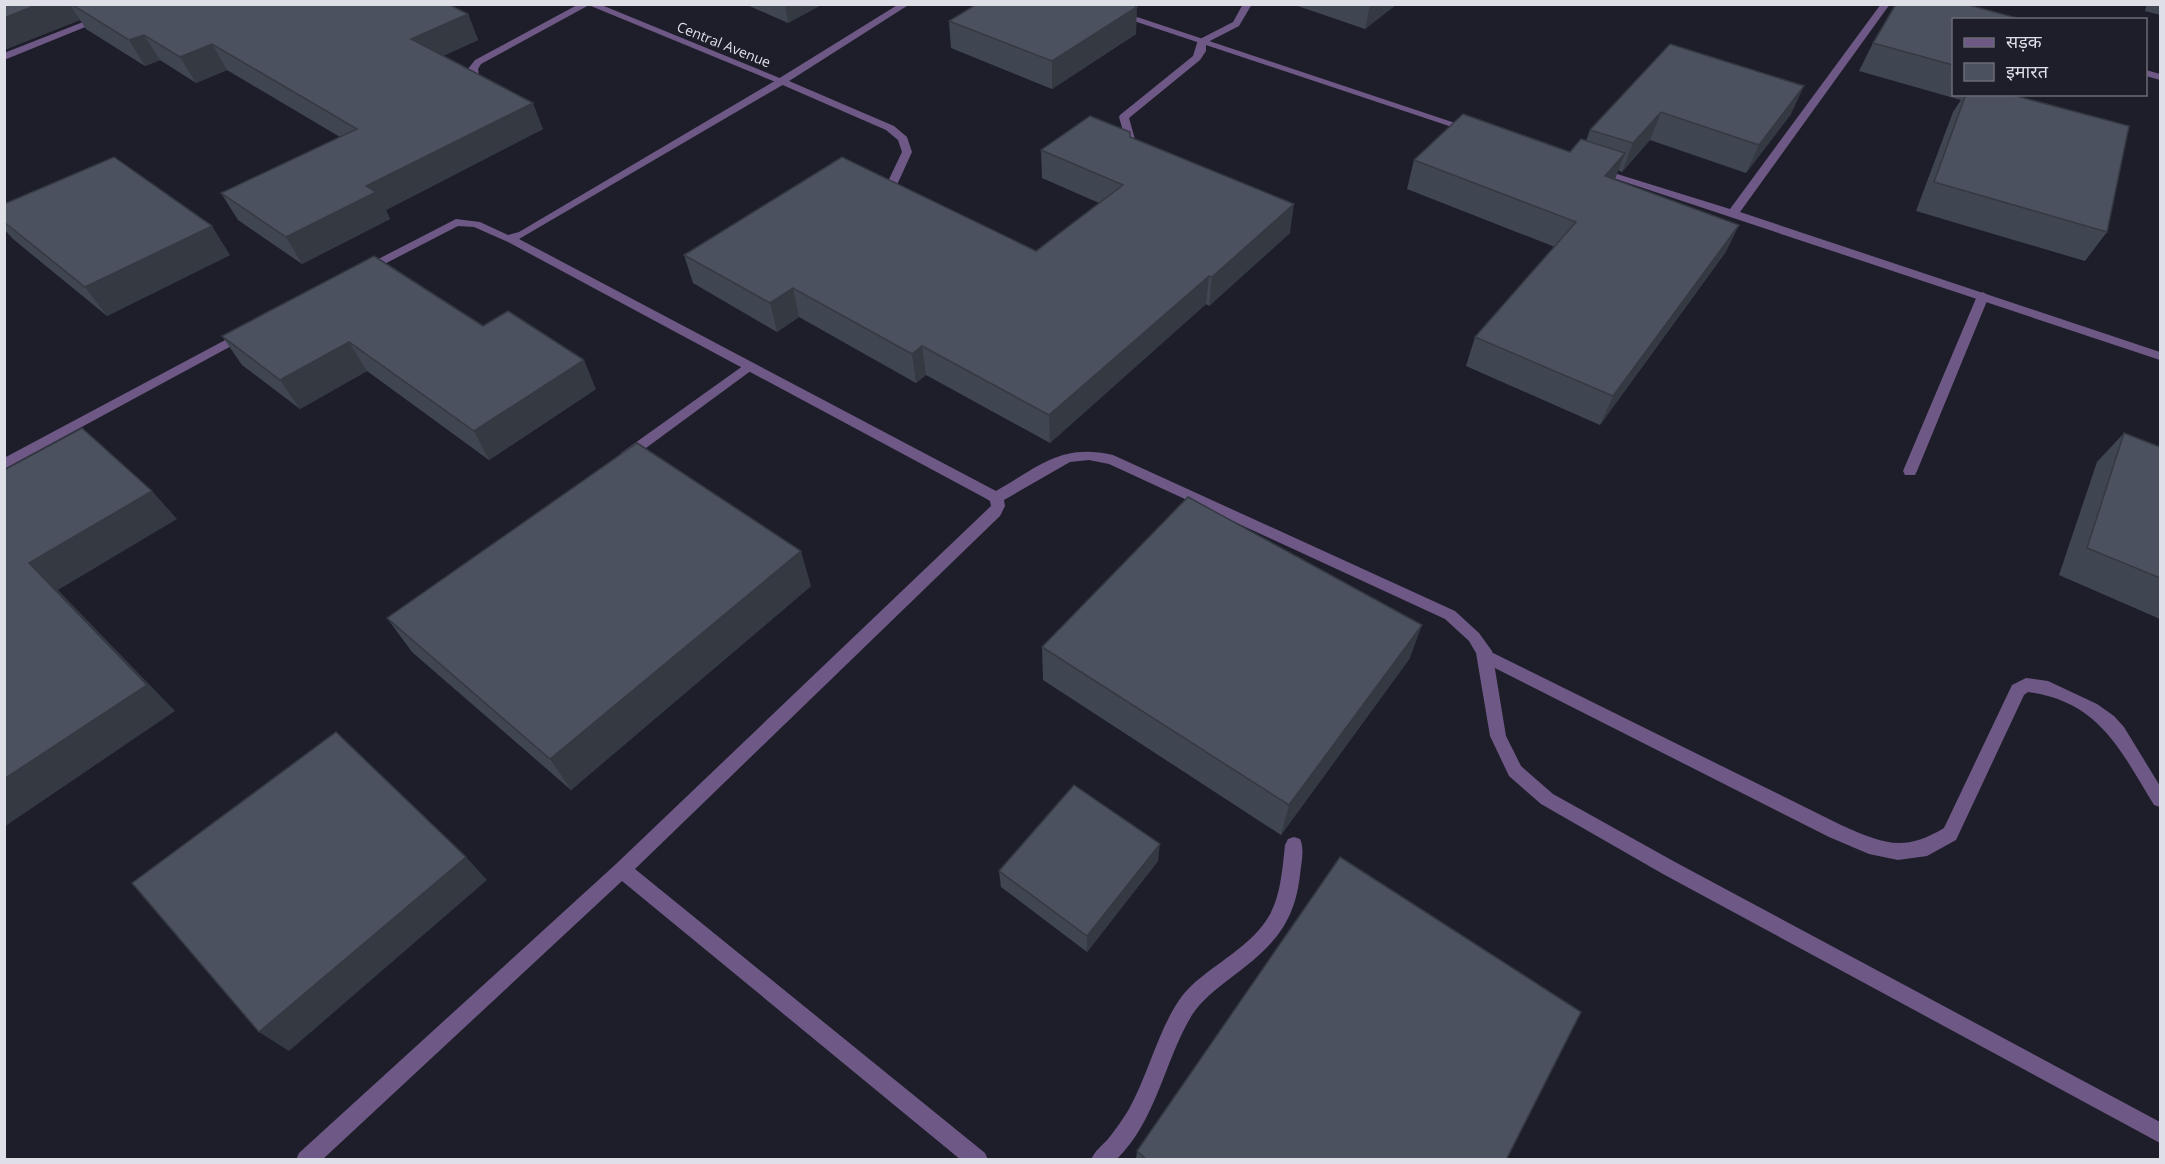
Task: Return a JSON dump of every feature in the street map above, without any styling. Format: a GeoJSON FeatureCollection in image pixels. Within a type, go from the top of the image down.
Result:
{"type":"FeatureCollection","features":[{"type":"Feature","properties":{"kind":"street"},"geometry":{"type":"LineString","coordinates":[[4,57],[138,4]]}},
{"type":"Feature","properties":{"kind":"street"},"geometry":{"type":"LineString","coordinates":[[492,94],[474,76],[473,69],[478,62],[588,4]]}},
{"type":"Feature","properties":{"kind":"street","name":"Central Avenue"},"geometry":{"type":"LineString","coordinates":[[588,4],[782,81],[890,128],[903,139],[907,152],[887,196]]}},
{"type":"Feature","properties":{"kind":"street"},"geometry":{"type":"LineString","coordinates":[[511,240],[782,81],[906,4]]}},
{"type":"Feature","properties":{"kind":"street"},"geometry":{"type":"LineString","coordinates":[[1086,4],[1485,135]]}},
{"type":"Feature","properties":{"kind":"street"},"geometry":{"type":"LineString","coordinates":[[1201,42],[1236,24],[1245,15],[1248,4]]}},
{"type":"Feature","properties":{"kind":"street"},"geometry":{"type":"LineString","coordinates":[[1733,213],[1890,6]]}},
{"type":"Feature","properties":{"kind":"street"},"geometry":{"type":"LineString","coordinates":[[1136,161],[1124,117],[1197,58],[1201,51],[1201,42]]}},
{"type":"Feature","properties":{"kind":"street"},"geometry":{"type":"LineString","coordinates":[[1587,168],[1719,211],[1733,213],[2160,356]]}},
{"type":"Feature","properties":{"kind":"street"},"geometry":{"type":"LineString","coordinates":[[306,1160],[622,870],[995,512],[998,506],[996,498],[511,240],[476,224],[456,222],[348,278]]}},
{"type":"Feature","properties":{"kind":"street"},"geometry":{"type":"LineString","coordinates":[[1910,471],[1983,296]]}},
{"type":"Feature","properties":{"kind":"street"},"geometry":{"type":"LineString","coordinates":[[4,464],[255,328]]}},
{"type":"Feature","properties":{"kind":"street"},"geometry":{"type":"LineString","coordinates":[[615,464],[747,367]]}},
{"type":"Feature","properties":{"kind":"street"},"geometry":{"type":"LineString","coordinates":[[996,498],[1077,453],[1113,460],[1450,615],[1474,637],[1485,655],[1498,736],[1515,771],[1547,799],[1669,868],[2160,1133]]}},
{"type":"Feature","properties":{"kind":"street"},"geometry":{"type":"LineString","coordinates":[[1485,655],[1824,826],[1869,846],[1898,852],[1927,848],[1950,834],[2018,690],[2026,685],[2048,688],[2091,709],[2108,721],[2118,732],[2160,800]]}},
{"type":"Feature","properties":{"kind":"street"},"geometry":{"type":"LineString","coordinates":[[1101,1160],[1114,1149],[1136,1121],[1155,1072],[1181,1017],[1193,998],[1261,944],[1278,921],[1289,891],[1294,845]]}},
{"type":"Feature","properties":{"kind":"street"},"geometry":{"type":"LineString","coordinates":[[622,870],[978,1160]]}},
{"type":"Feature","properties":{"kind":"building"},"geometry":{"type":"Polygon","coordinates":[[[4,4],[39,4],[4,18],[4,4]]]}},
{"type":"Feature","properties":{"kind":"building"},"geometry":{"type":"Polygon","coordinates":[[[71,4],[448,4],[468,14],[411,39],[533,103],[366,186],[376,192],[286,237],[221,193],[357,129],[212,44],[180,57],[144,35],[129,40],[71,4]]]}},
{"type":"Feature","properties":{"kind":"building"},"geometry":{"type":"Polygon","coordinates":[[[977,4],[1131,4],[1137,7],[1052,61],[949,21],[977,4]]]}},
{"type":"Feature","properties":{"kind":"building"},"geometry":{"type":"Polygon","coordinates":[[[1896,4],[1965,4],[2017,18],[1952,18],[1952,65],[1873,43],[1896,4]]]}},
{"type":"Feature","properties":{"kind":"building"},"geometry":{"type":"Polygon","coordinates":[[[1670,44],[1804,86],[1759,145],[1661,112],[1633,143],[1590,130],[1670,44]]]}},
{"type":"Feature","properties":{"kind":"building"},"geometry":{"type":"Polygon","coordinates":[[[1965,96],[2016,96],[2129,126],[2107,232],[1934,182],[1965,96]]]}},
{"type":"Feature","properties":{"kind":"building"},"geometry":{"type":"Polygon","coordinates":[[[1463,114],[1570,152],[1581,139],[1625,153],[1605,176],[1739,225],[1613,396],[1475,337],[1576,222],[1414,160],[1463,114]]]}},
{"type":"Feature","properties":{"kind":"building"},"geometry":{"type":"Polygon","coordinates":[[[1090,116],[1130,132],[1130,137],[1294,204],[1212,277],[1209,276],[1049,415],[922,346],[912,354],[793,288],[770,303],[684,255],[842,157],[1036,251],[1123,185],[1041,150],[1090,116]]]}},
{"type":"Feature","properties":{"kind":"building"},"geometry":{"type":"Polygon","coordinates":[[[114,157],[212,226],[85,287],[4,222],[4,204],[114,157]]]}},
{"type":"Feature","properties":{"kind":"building"},"geometry":{"type":"Polygon","coordinates":[[[374,256],[483,326],[508,311],[584,360],[474,431],[349,342],[280,380],[222,336],[374,256]]]}},
{"type":"Feature","properties":{"kind":"building"},"geometry":{"type":"Polygon","coordinates":[[[82,428],[152,491],[29,563],[147,685],[4,779],[4,470],[82,428]]]}},
{"type":"Feature","properties":{"kind":"building"},"geometry":{"type":"Polygon","coordinates":[[[2124,433],[2160,447],[2160,578],[2087,548],[2124,433]]]}},
{"type":"Feature","properties":{"kind":"building"},"geometry":{"type":"Polygon","coordinates":[[[637,443],[801,551],[550,759],[387,618],[637,443]]]}},
{"type":"Feature","properties":{"kind":"building"},"geometry":{"type":"Polygon","coordinates":[[[1188,497],[1422,625],[1289,805],[1042,647],[1188,497]]]}},
{"type":"Feature","properties":{"kind":"building"},"geometry":{"type":"Polygon","coordinates":[[[336,732],[466,857],[259,1032],[132,883],[336,732]]]}},
{"type":"Feature","properties":{"kind":"building"},"geometry":{"type":"Polygon","coordinates":[[[1074,785],[1160,844],[1087,936],[999,871],[1074,785]]]}},
{"type":"Feature","properties":{"kind":"building"},"geometry":{"type":"Polygon","coordinates":[[[1340,857],[1581,1012],[1506,1160],[1147,1160],[1137,1151],[1340,857]]]}}]}
